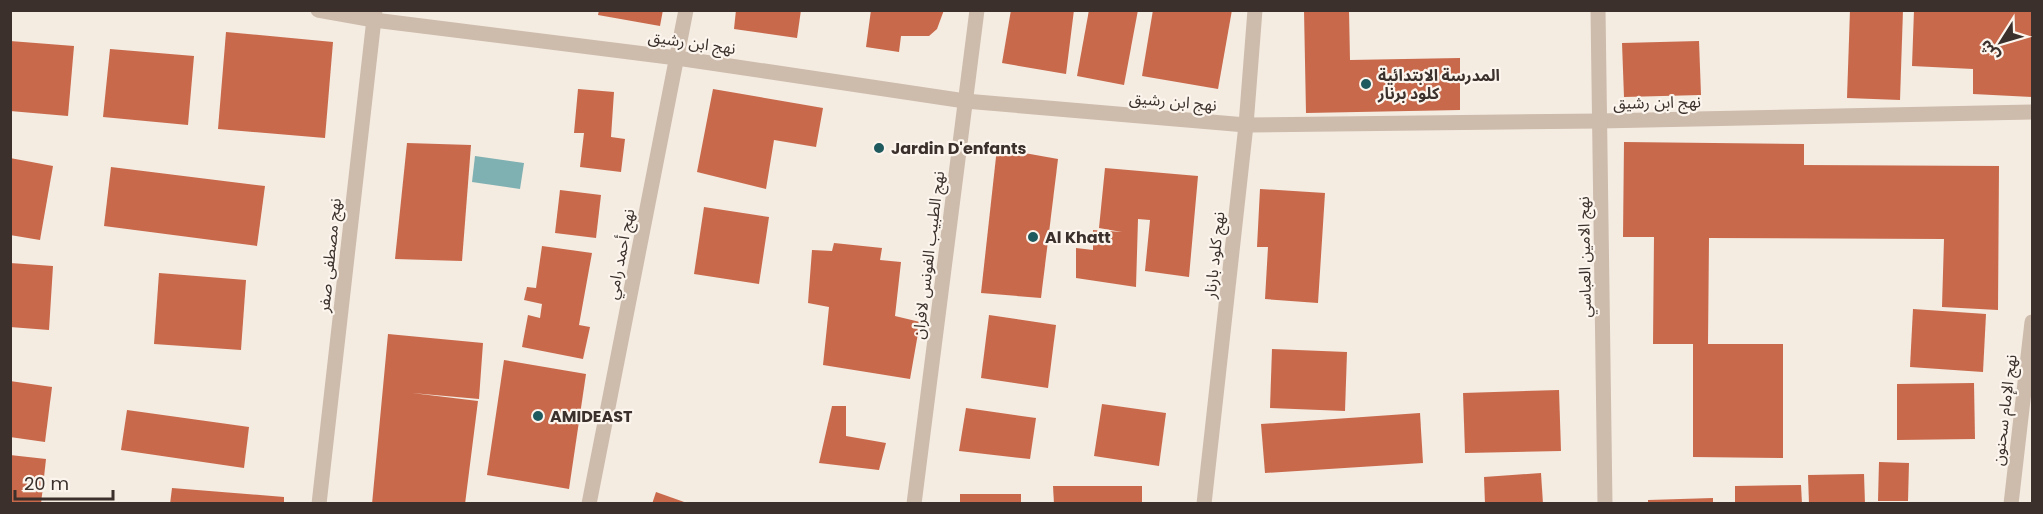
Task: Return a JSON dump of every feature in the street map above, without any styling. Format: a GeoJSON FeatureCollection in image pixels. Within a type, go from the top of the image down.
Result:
{"type":"FeatureCollection","features":[{"type":"Feature","properties":{"kind":"street","name":"نهج ابن رشيق"},"geometry":{"type":"LineString","coordinates":[[318,10],[375,15],[965,101],[1246,125],[1599,121],[2032,112]]}},
{"type":"Feature","properties":{"kind":"street","name":"نهج أحمد رامي"},"geometry":{"type":"LineString","coordinates":[[589,504],[686,10]]}},
{"type":"Feature","properties":{"kind":"street","name":"نهج الطبيب الفونس لافران"},"geometry":{"type":"LineString","coordinates":[[914,504],[977,10]]}},
{"type":"Feature","properties":{"kind":"street","name":"نهج كلود بارنار"},"geometry":{"type":"LineString","coordinates":[[1204,504],[1246,125],[1255,10]]}},
{"type":"Feature","properties":{"kind":"street","name":"نهج الامين العباسي"},"geometry":{"type":"LineString","coordinates":[[1598,10],[1605,504]]}},
{"type":"Feature","properties":{"kind":"street","name":"نهج مصطفى صفر"},"geometry":{"type":"LineString","coordinates":[[319,504],[375,15]]}},
{"type":"Feature","properties":{"kind":"street","name":"نهج الإمام سحنون"},"geometry":{"type":"LineString","coordinates":[[2011,504],[2032,322]]}},
{"type":"Feature","properties":{"kind":"water"},"geometry":{"type":"Polygon","coordinates":[[[475,156],[524,163],[520,189],[472,182],[475,156]]]}},
{"type":"Feature","properties":{"kind":"building"},"geometry":{"type":"Polygon","coordinates":[[[599,10],[663,10],[660,26],[598,15],[599,10]]]}},
{"type":"Feature","properties":{"kind":"building"},"geometry":{"type":"Polygon","coordinates":[[[736,10],[801,10],[797,38],[734,29],[736,10]]]}},
{"type":"Feature","properties":{"kind":"building"},"geometry":{"type":"Polygon","coordinates":[[[871,10],[944,10],[937,29],[929,36],[901,36],[899,52],[866,47],[871,10]]]}},
{"type":"Feature","properties":{"kind":"building"},"geometry":{"type":"Polygon","coordinates":[[[1011,10],[1074,10],[1066,74],[1002,63],[1011,10]]]}},
{"type":"Feature","properties":{"kind":"building"},"geometry":{"type":"Polygon","coordinates":[[[1089,10],[1138,10],[1124,85],[1077,76],[1089,10]]]}},
{"type":"Feature","properties":{"kind":"building"},"geometry":{"type":"Polygon","coordinates":[[[1153,10],[1232,10],[1218,89],[1142,76],[1153,10]]]}},
{"type":"Feature","properties":{"kind":"building"},"geometry":{"type":"Polygon","coordinates":[[[1304,10],[1349,10],[1350,60],[1460,58],[1460,110],[1306,113],[1304,10]]]}},
{"type":"Feature","properties":{"kind":"building"},"geometry":{"type":"Polygon","coordinates":[[[1850,10],[1903,10],[1900,100],[1847,98],[1850,10]]]}},
{"type":"Feature","properties":{"kind":"building"},"geometry":{"type":"Polygon","coordinates":[[[1914,10],[2032,10],[2032,97],[1973,94],[1973,69],[1912,66],[1914,10]]]}},
{"type":"Feature","properties":{"kind":"building"},"geometry":{"type":"Polygon","coordinates":[[[226,32],[333,42],[325,138],[218,129],[226,32]]]}},
{"type":"Feature","properties":{"kind":"building"},"geometry":{"type":"Polygon","coordinates":[[[10,41],[74,46],[68,116],[10,111],[10,41]]]}},
{"type":"Feature","properties":{"kind":"building"},"geometry":{"type":"Polygon","coordinates":[[[1699,41],[1701,95],[1624,97],[1622,43],[1699,41]]]}},
{"type":"Feature","properties":{"kind":"building"},"geometry":{"type":"Polygon","coordinates":[[[110,49],[194,56],[188,125],[103,117],[110,49]]]}},
{"type":"Feature","properties":{"kind":"building"},"geometry":{"type":"Polygon","coordinates":[[[578,89],[614,92],[611,137],[625,139],[621,172],[580,167],[584,133],[574,133],[578,89]]]}},
{"type":"Feature","properties":{"kind":"building"},"geometry":{"type":"Polygon","coordinates":[[[713,89],[823,108],[816,147],[774,140],[766,189],[697,172],[713,89]]]}},
{"type":"Feature","properties":{"kind":"building"},"geometry":{"type":"Polygon","coordinates":[[[1624,142],[1804,144],[1804,165],[1999,166],[1998,310],[1942,307],[1944,239],[1709,238],[1708,344],[1783,344],[1783,458],[1693,457],[1693,344],[1653,344],[1654,237],[1623,237],[1624,142]]]}},
{"type":"Feature","properties":{"kind":"building"},"geometry":{"type":"Polygon","coordinates":[[[407,143],[471,145],[462,261],[395,259],[407,143]]]}},
{"type":"Feature","properties":{"kind":"building"},"geometry":{"type":"Polygon","coordinates":[[[997,148],[1058,159],[1041,298],[981,293],[997,148]]]}},
{"type":"Feature","properties":{"kind":"building"},"geometry":{"type":"Polygon","coordinates":[[[10,158],[53,166],[40,240],[10,235],[10,158]]]}},
{"type":"Feature","properties":{"kind":"building"},"geometry":{"type":"Polygon","coordinates":[[[111,167],[265,186],[257,246],[104,226],[111,167]]]}},
{"type":"Feature","properties":{"kind":"building"},"geometry":{"type":"Polygon","coordinates":[[[1105,168],[1198,176],[1189,277],[1145,271],[1150,220],[1138,219],[1136,287],[1076,278],[1076,248],[1093,250],[1093,230],[1122,232],[1099,228],[1105,168]]]}},
{"type":"Feature","properties":{"kind":"building"},"geometry":{"type":"Polygon","coordinates":[[[1260,189],[1325,193],[1318,303],[1265,299],[1268,247],[1257,247],[1260,189]]]}},
{"type":"Feature","properties":{"kind":"building"},"geometry":{"type":"Polygon","coordinates":[[[560,190],[601,195],[596,238],[555,233],[560,190]]]}},
{"type":"Feature","properties":{"kind":"building"},"geometry":{"type":"Polygon","coordinates":[[[704,207],[769,217],[759,284],[694,274],[704,207]]]}},
{"type":"Feature","properties":{"kind":"building"},"geometry":{"type":"Polygon","coordinates":[[[834,243],[882,248],[880,260],[901,262],[895,316],[920,322],[910,379],[823,365],[829,307],[808,303],[812,250],[832,251],[834,243]]]}},
{"type":"Feature","properties":{"kind":"building"},"geometry":{"type":"Polygon","coordinates":[[[542,246],[592,253],[579,325],[590,327],[583,359],[522,347],[528,315],[540,318],[542,304],[524,300],[527,287],[536,288],[542,246]]]}},
{"type":"Feature","properties":{"kind":"building"},"geometry":{"type":"Polygon","coordinates":[[[10,263],[53,266],[49,330],[10,327],[10,263]]]}},
{"type":"Feature","properties":{"kind":"building"},"geometry":{"type":"Polygon","coordinates":[[[159,273],[246,280],[241,350],[154,344],[159,273]]]}},
{"type":"Feature","properties":{"kind":"building"},"geometry":{"type":"Polygon","coordinates":[[[1913,309],[1986,314],[1983,372],[1910,367],[1913,309]]]}},
{"type":"Feature","properties":{"kind":"building"},"geometry":{"type":"Polygon","coordinates":[[[989,315],[1056,325],[1048,388],[981,378],[989,315]]]}},
{"type":"Feature","properties":{"kind":"building"},"geometry":{"type":"Polygon","coordinates":[[[388,334],[483,343],[479,399],[412,393],[478,401],[465,504],[372,504],[388,334]]]}},
{"type":"Feature","properties":{"kind":"building"},"geometry":{"type":"Polygon","coordinates":[[[1272,349],[1347,352],[1345,411],[1270,408],[1272,349]]]}},
{"type":"Feature","properties":{"kind":"building","name":"AMIDEAST"},"geometry":{"type":"Polygon","coordinates":[[[504,360],[586,374],[569,489],[487,475],[504,360]]]}},
{"type":"Feature","properties":{"kind":"building"},"geometry":{"type":"Polygon","coordinates":[[[10,381],[52,387],[45,442],[10,437],[10,381]]]}},
{"type":"Feature","properties":{"kind":"building"},"geometry":{"type":"Polygon","coordinates":[[[1974,383],[1975,439],[1897,440],[1897,384],[1974,383]]]}},
{"type":"Feature","properties":{"kind":"building"},"geometry":{"type":"Polygon","coordinates":[[[1559,390],[1561,451],[1465,453],[1463,393],[1559,390]]]}},
{"type":"Feature","properties":{"kind":"building"},"geometry":{"type":"Polygon","coordinates":[[[1102,404],[1166,413],[1159,466],[1094,456],[1102,404]]]}},
{"type":"Feature","properties":{"kind":"building"},"geometry":{"type":"Polygon","coordinates":[[[832,406],[846,406],[846,436],[886,443],[879,470],[819,463],[832,406]]]}},
{"type":"Feature","properties":{"kind":"building"},"geometry":{"type":"Polygon","coordinates":[[[966,408],[1036,418],[1030,459],[959,451],[966,408]]]}},
{"type":"Feature","properties":{"kind":"building"},"geometry":{"type":"Polygon","coordinates":[[[127,410],[249,427],[244,468],[121,450],[127,410]]]}},
{"type":"Feature","properties":{"kind":"building"},"geometry":{"type":"Polygon","coordinates":[[[1420,413],[1423,463],[1265,473],[1261,424],[1420,413]]]}},
{"type":"Feature","properties":{"kind":"building"},"geometry":{"type":"Polygon","coordinates":[[[10,455],[46,459],[41,504],[10,504],[10,455]]]}},
{"type":"Feature","properties":{"kind":"building"},"geometry":{"type":"Polygon","coordinates":[[[1879,462],[1909,463],[1908,501],[1878,501],[1879,462]]]}},
{"type":"Feature","properties":{"kind":"building"},"geometry":{"type":"Polygon","coordinates":[[[1541,473],[1543,504],[1485,504],[1484,477],[1541,473]]]}},
{"type":"Feature","properties":{"kind":"building"},"geometry":{"type":"Polygon","coordinates":[[[1864,474],[1865,504],[1809,504],[1808,475],[1864,474]]]}},
{"type":"Feature","properties":{"kind":"building"},"geometry":{"type":"Polygon","coordinates":[[[1801,485],[1802,504],[1735,504],[1735,486],[1801,485]]]}},
{"type":"Feature","properties":{"kind":"building"},"geometry":{"type":"Polygon","coordinates":[[[1053,486],[1142,486],[1142,504],[1054,504],[1053,486]]]}},
{"type":"Feature","properties":{"kind":"building"},"geometry":{"type":"Polygon","coordinates":[[[172,488],[284,497],[284,504],[170,504],[172,488]]]}},
{"type":"Feature","properties":{"kind":"building"},"geometry":{"type":"Polygon","coordinates":[[[656,492],[687,503],[687,504],[652,504],[656,492]]]}},
{"type":"Feature","properties":{"kind":"building"},"geometry":{"type":"Polygon","coordinates":[[[960,494],[1021,494],[1021,504],[960,504],[960,494]]]}},
{"type":"Feature","properties":{"kind":"building"},"geometry":{"type":"Polygon","coordinates":[[[1713,498],[1713,504],[1648,504],[1648,500],[1713,498]]]}},
{"type":"Feature","properties":{"kind":"place","name":"المدرسة الابتدائية كلود برنار"},"geometry":{"type":"Point","coordinates":[1366,84]}},
{"type":"Feature","properties":{"kind":"place","name":"Jardin D'enfants"},"geometry":{"type":"Point","coordinates":[879,148]}},
{"type":"Feature","properties":{"kind":"place","name":"Al Khatt"},"geometry":{"type":"Point","coordinates":[1033,237]}},
{"type":"Feature","properties":{"kind":"place","name":"AMIDEAST"},"geometry":{"type":"Point","coordinates":[538,416]}}]}
